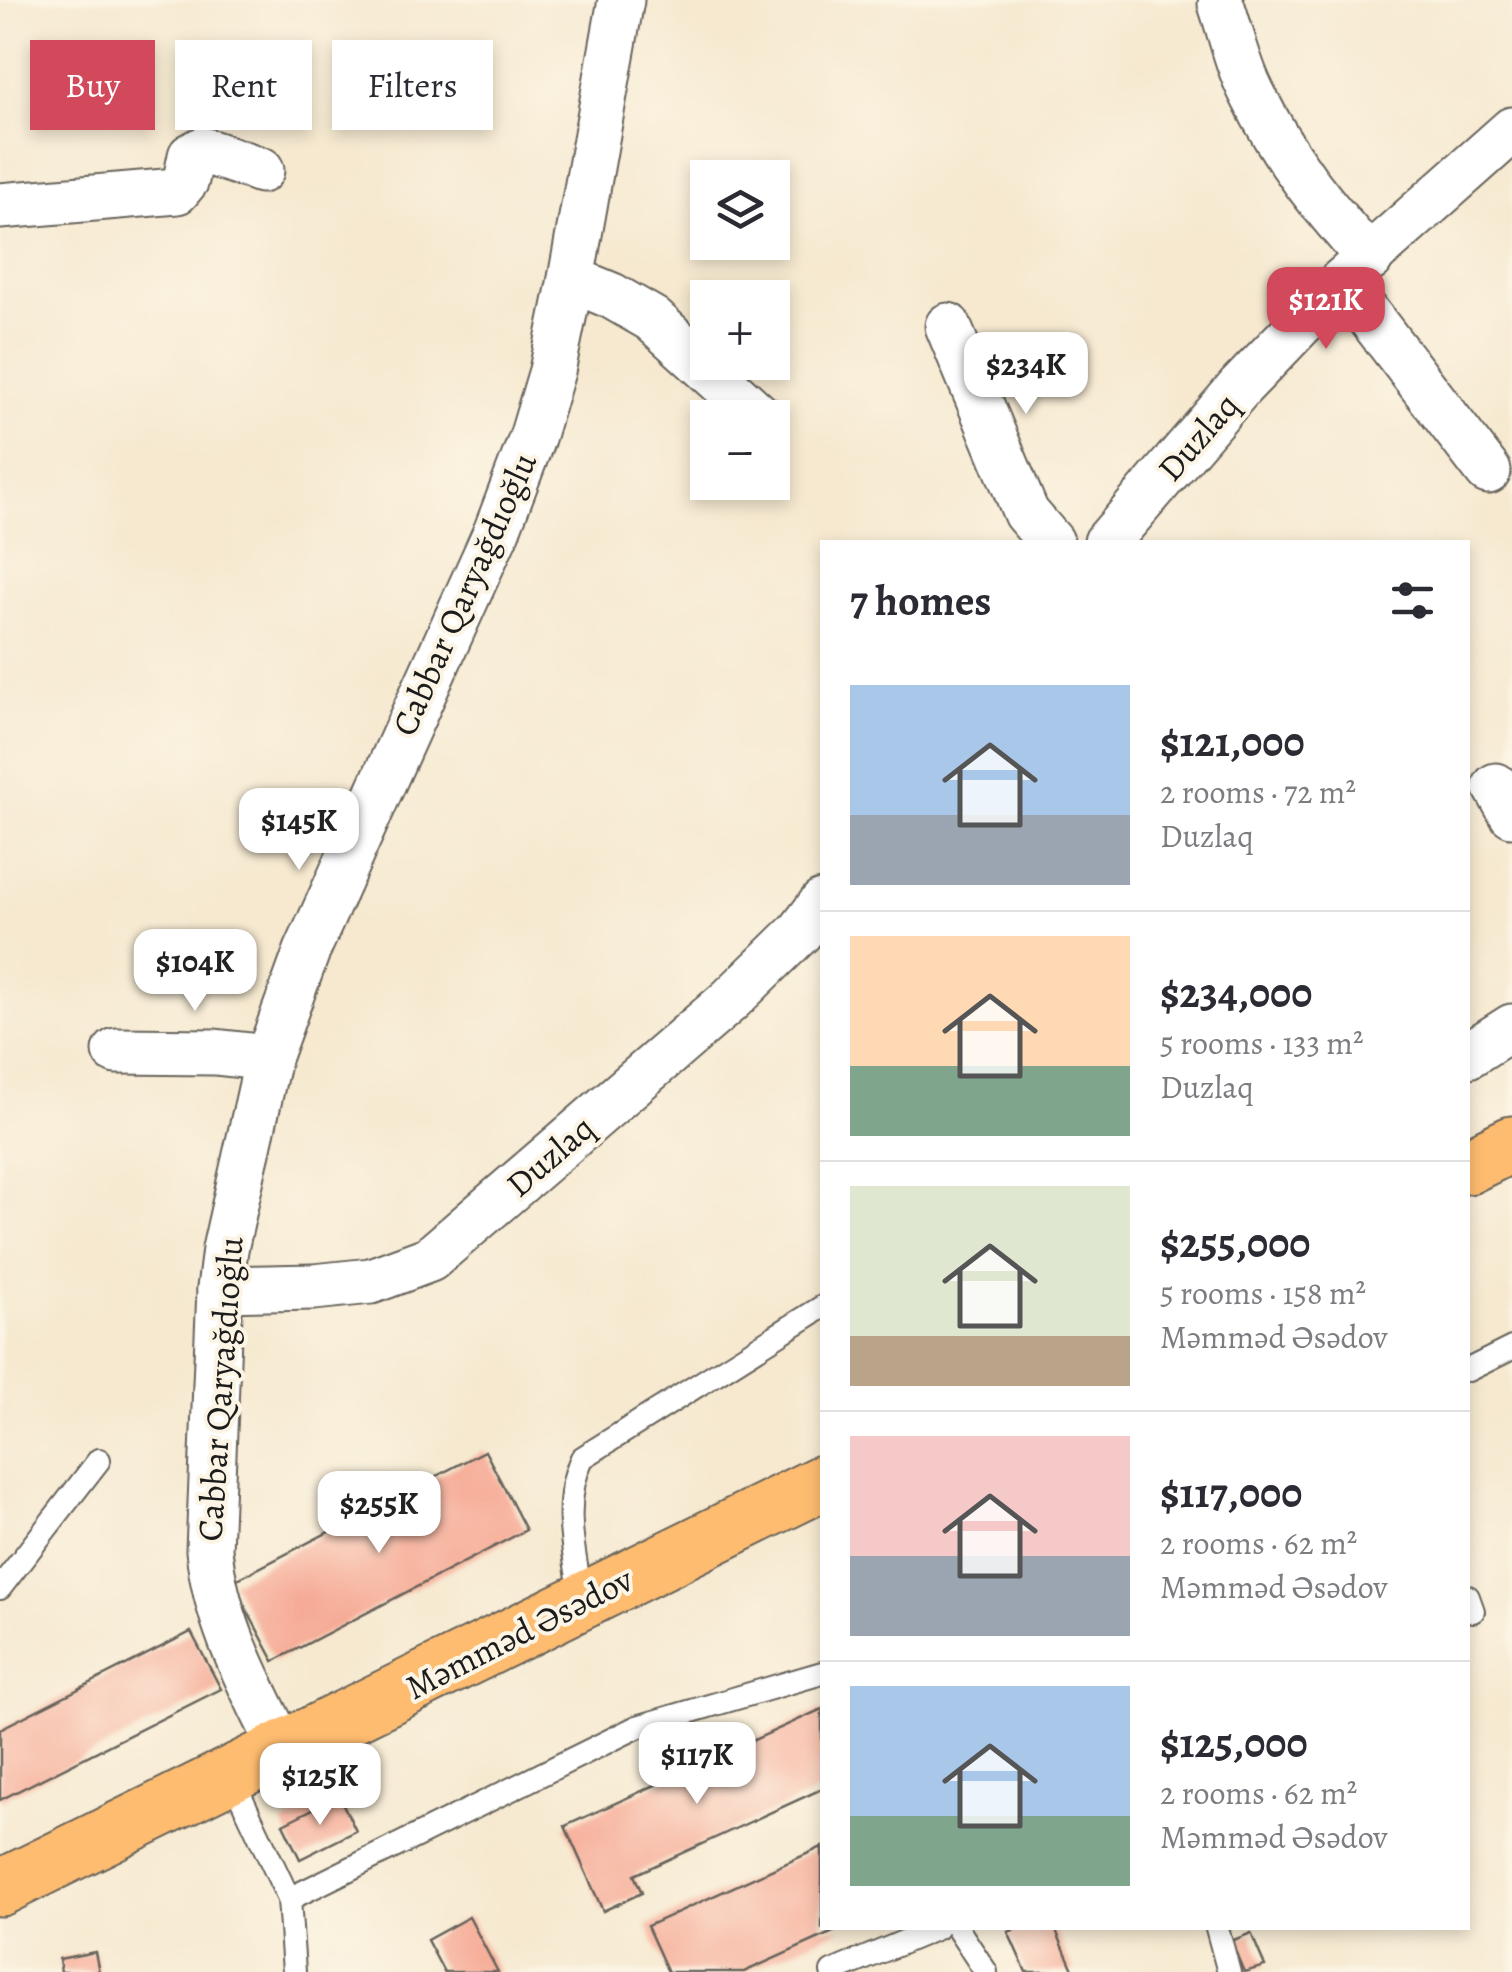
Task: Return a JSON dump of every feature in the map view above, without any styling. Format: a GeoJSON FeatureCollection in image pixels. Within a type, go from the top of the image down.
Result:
{"type":"FeatureCollection","features":[{"type":"Feature","properties":{"kind":"main road"},"geometry":{"type":"LineString","coordinates":[[1470,1165],[1512,1144]]}},
{"type":"Feature","properties":{"kind":"main road","name":"Məmməd Əsədov"},"geometry":{"type":"LineString","coordinates":[[0,1888],[820,1484]]}},
{"type":"Feature","properties":{"kind":"street","name":"Cabbar Qaryağdıoğlu"},"geometry":{"type":"LineString","coordinates":[[283,1751],[226,1632],[212,1586],[208,1550],[225,1249],[268,1058],[307,951],[497,530],[532,438],[552,370],[571,279],[621,0]]}},
{"type":"Feature","properties":{"kind":"street"},"geometry":{"type":"LineString","coordinates":[[1221,4],[1250,90],[1268,124],[1356,270],[1488,471]]}},
{"type":"Feature","properties":{"kind":"street","name":"Duzlaq"},"geometry":{"type":"LineString","coordinates":[[1109,540],[1241,386],[1356,270],[1512,130]]}},
{"type":"Feature","properties":{"kind":"street"},"geometry":{"type":"LineString","coordinates":[[0,206],[176,191],[186,180],[191,156],[202,150],[261,170]]}},
{"type":"Feature","properties":{"kind":"street"},"geometry":{"type":"LineString","coordinates":[[571,279],[652,319],[742,400]]}},
{"type":"Feature","properties":{"kind":"street"},"geometry":{"type":"LineString","coordinates":[[948,326],[1026,513],[1049,540]]}},
{"type":"Feature","properties":{"kind":"street","name":"Duzlaq"},"geometry":{"type":"LineString","coordinates":[[220,1289],[371,1281],[430,1259],[729,1001],[800,932],[820,906]]}},
{"type":"Feature","properties":{"kind":"street"},"geometry":{"type":"LineString","coordinates":[[1470,1055],[1512,1027]]}},
{"type":"Feature","properties":{"kind":"street"},"geometry":{"type":"LineString","coordinates":[[116,1051],[215,1052],[268,1058]]}},
{"type":"Feature","properties":{"kind":"lane"},"geometry":{"type":"LineString","coordinates":[[582,1600],[570,1527],[572,1480],[582,1458],[820,1308]]}},
{"type":"Feature","properties":{"kind":"lane"},"geometry":{"type":"LineString","coordinates":[[1470,1369],[1512,1348]]}},
{"type":"Feature","properties":{"kind":"lane"},"geometry":{"type":"LineString","coordinates":[[0,1588],[100,1460]]}},
{"type":"Feature","properties":{"kind":"lane"},"geometry":{"type":"LineString","coordinates":[[290,1899],[637,1727],[820,1674]]}},
{"type":"Feature","properties":{"kind":"lane"},"geometry":{"type":"LineString","coordinates":[[231,1776],[290,1899],[294,1972]]}},
{"type":"Feature","properties":{"kind":"lane"},"geometry":{"type":"LineString","coordinates":[[832,1972],[931,1930]]}},
{"type":"Feature","properties":{"kind":"lane"},"geometry":{"type":"LineString","coordinates":[[958,1930],[986,1972]]}},
{"type":"Feature","properties":{"kind":"lane"},"geometry":{"type":"LineString","coordinates":[[1218,1930],[1229,1972]]}},
{"type":"Feature","properties":{"kind":"building"},"geometry":{"type":"Polygon","coordinates":[[[485,1451],[526,1530],[274,1661],[232,1582],[485,1451]]]}},
{"type":"Feature","properties":{"kind":"building"},"geometry":{"type":"Polygon","coordinates":[[[191,1632],[221,1689],[0,1800],[0,1729],[191,1632]]]}},
{"type":"Feature","properties":{"kind":"building"},"geometry":{"type":"Polygon","coordinates":[[[820,1710],[820,1790],[634,1875],[642,1893],[603,1911],[565,1826],[820,1710]]]}},
{"type":"Feature","properties":{"kind":"building"},"geometry":{"type":"Polygon","coordinates":[[[339,1796],[356,1831],[300,1859],[283,1824],[339,1796]]]}},
{"type":"Feature","properties":{"kind":"building"},"geometry":{"type":"Polygon","coordinates":[[[820,1848],[820,1930],[838,1930],[744,1972],[668,1972],[647,1926],[820,1848]]]}},
{"type":"Feature","properties":{"kind":"building"},"geometry":{"type":"Polygon","coordinates":[[[469,1917],[498,1972],[444,1972],[427,1940],[469,1917]]]}},
{"type":"Feature","properties":{"kind":"building"},"geometry":{"type":"Polygon","coordinates":[[[1056,1930],[1074,1972],[1026,1972],[1008,1932],[1056,1930]]]}},
{"type":"Feature","properties":{"kind":"building"},"geometry":{"type":"Polygon","coordinates":[[[1251,1933],[1265,1966],[1244,1972],[1231,1941],[1251,1933]]]}},
{"type":"Feature","properties":{"kind":"building"},"geometry":{"type":"Polygon","coordinates":[[[95,1952],[99,1972],[61,1972],[59,1959],[95,1952]]]}}]}
